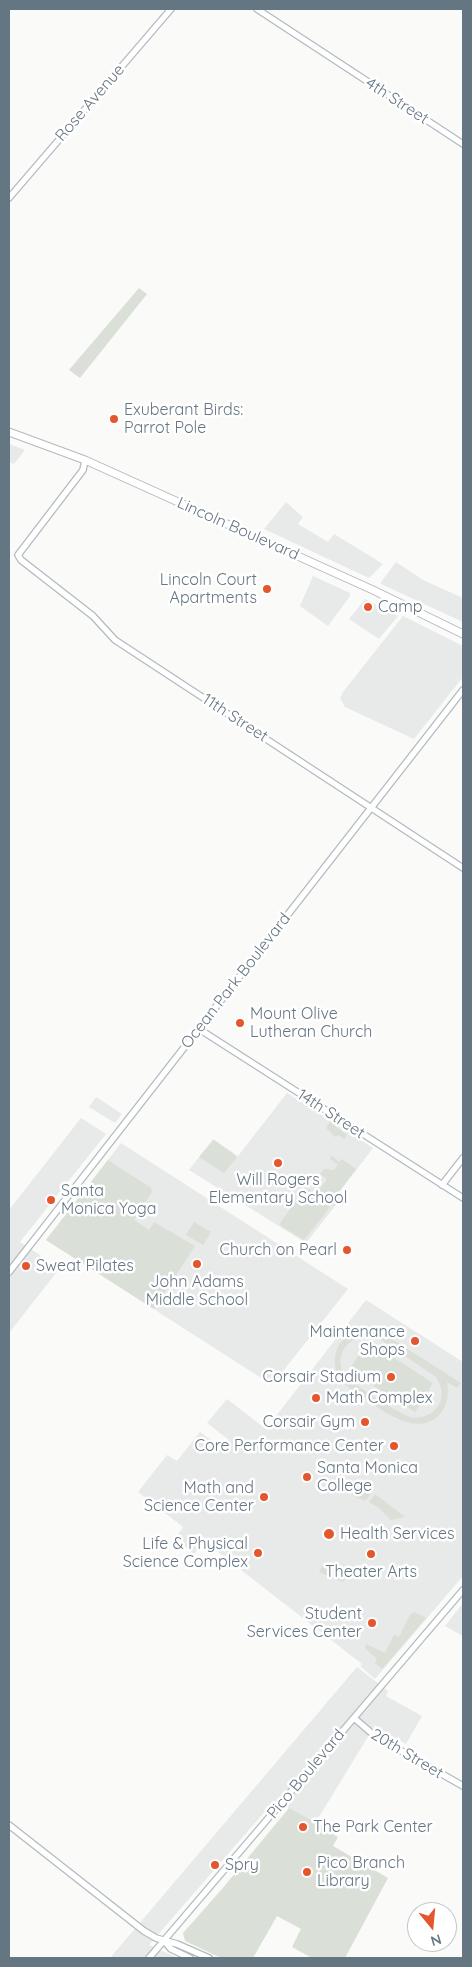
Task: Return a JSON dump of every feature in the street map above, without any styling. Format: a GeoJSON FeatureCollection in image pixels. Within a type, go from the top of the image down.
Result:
{"type":"FeatureCollection","features":[{"type":"Feature","properties":{"kind":"highway","name":"Lincoln Boulevard"},"geometry":{"type":"LineString","coordinates":[[11,433],[85,460],[373,590],[463,634]]}},
{"type":"Feature","properties":{"kind":"street","name":"Rose Avenue"},"geometry":{"type":"LineString","coordinates":[[9,198],[171,9]]}},
{"type":"Feature","properties":{"kind":"street","name":"4th Street"},"geometry":{"type":"LineString","coordinates":[[257,9],[463,144]]}},
{"type":"Feature","properties":{"kind":"street","name":"11th Street"},"geometry":{"type":"LineString","coordinates":[[85,460],[83,470],[18,556],[93,616],[115,640],[463,868]]}},
{"type":"Feature","properties":{"kind":"street","name":"Ocean Park Boulevard"},"geometry":{"type":"LineString","coordinates":[[9,1272],[463,690]]}},
{"type":"Feature","properties":{"kind":"street","name":"14th Street"},"geometry":{"type":"LineString","coordinates":[[199,1029],[463,1198]]}},
{"type":"Feature","properties":{"kind":"street"},"geometry":{"type":"LineString","coordinates":[[442,1185],[463,1158]]}},
{"type":"Feature","properties":{"kind":"street","name":"Pico Boulevard"},"geometry":{"type":"LineString","coordinates":[[149,1958],[463,1590]]}},
{"type":"Feature","properties":{"kind":"street","name":"20th Street"},"geometry":{"type":"LineString","coordinates":[[354,1718],[375,1736],[463,1786]]}},
{"type":"Feature","properties":{"kind":"street"},"geometry":{"type":"LineString","coordinates":[[9,1825],[136,1925],[164,1941],[177,1944],[209,1958]]}},
{"type":"Feature","properties":{"kind":"street"},"geometry":{"type":"LineString","coordinates":[[164,1941],[171,1949],[190,1958]]}},
{"type":"Feature","properties":{"kind":"shaded area"},"geometry":{"type":"Polygon","coordinates":[[[139,288],[147,294],[80,378],[69,370],[139,288]]]}},
{"type":"Feature","properties":{"kind":"shaded area"},"geometry":{"type":"Polygon","coordinates":[[[9,444],[25,450],[14,464],[9,462],[9,444]]]}},
{"type":"Feature","properties":{"kind":"shaded area"},"geometry":{"type":"Polygon","coordinates":[[[286,502],[303,517],[298,524],[328,542],[334,534],[383,564],[369,578],[264,529],[286,502]]]}},
{"type":"Feature","properties":{"kind":"shaded area"},"geometry":{"type":"Polygon","coordinates":[[[396,562],[423,580],[463,598],[463,622],[381,584],[396,562]]]}},
{"type":"Feature","properties":{"kind":"shaded area"},"geometry":{"type":"Polygon","coordinates":[[[313,576],[350,593],[350,596],[328,626],[300,606],[313,576]]]}},
{"type":"Feature","properties":{"kind":"shaded area"},"geometry":{"type":"Polygon","coordinates":[[[365,599],[398,616],[379,639],[349,619],[365,599]]]}},
{"type":"Feature","properties":{"kind":"shaded area"},"geometry":{"type":"Polygon","coordinates":[[[403,616],[463,646],[463,677],[414,739],[345,707],[340,698],[403,616]]]}},
{"type":"Feature","properties":{"kind":"shaded area","name":"Will Rogers Elementary School"},"geometry":{"type":"Polygon","coordinates":[[[287,1093],[373,1148],[338,1194],[342,1197],[306,1243],[189,1170],[213,1139],[238,1156],[287,1093]]]}},
{"type":"Feature","properties":{"kind":"shaded area"},"geometry":{"type":"Polygon","coordinates":[[[96,1097],[122,1114],[115,1123],[89,1107],[96,1097]]]}},
{"type":"Feature","properties":{"kind":"shaded area"},"geometry":{"type":"Polygon","coordinates":[[[81,1118],[106,1134],[20,1242],[60,1268],[9,1333],[9,1210],[81,1118]]]}},
{"type":"Feature","properties":{"kind":"shaded area"},"geometry":{"type":"Polygon","coordinates":[[[330,1122],[347,1135],[344,1139],[338,1135],[335,1137],[326,1128],[330,1122]]]}},
{"type":"Feature","properties":{"kind":"shaded area"},"geometry":{"type":"Polygon","coordinates":[[[214,1140],[237,1157],[224,1173],[199,1157],[214,1140]]]}},
{"type":"Feature","properties":{"kind":"shaded area","name":"John Adams Middle School"},"geometry":{"type":"Polygon","coordinates":[[[121,1143],[348,1289],[272,1385],[46,1240],[121,1143]]]}},
{"type":"Feature","properties":{"kind":"shaded area"},"geometry":{"type":"Polygon","coordinates":[[[332,1156],[339,1162],[342,1159],[356,1169],[337,1194],[333,1192],[330,1195],[338,1202],[334,1206],[318,1191],[327,1179],[320,1174],[324,1169],[334,1170],[339,1163],[337,1164],[330,1159],[332,1156]]]}},
{"type":"Feature","properties":{"kind":"shaded area"},"geometry":{"type":"Polygon","coordinates":[[[108,1160],[151,1188],[152,1192],[134,1220],[149,1230],[154,1222],[195,1246],[154,1309],[46,1240],[108,1160]]]}},
{"type":"Feature","properties":{"kind":"shaded area"},"geometry":{"type":"Polygon","coordinates":[[[305,1189],[309,1189],[330,1207],[304,1240],[281,1226],[280,1223],[305,1189]]]}},
{"type":"Feature","properties":{"kind":"shaded area"},"geometry":{"type":"Polygon","coordinates":[[[194,1222],[211,1232],[203,1245],[186,1235],[194,1222]]]}},
{"type":"Feature","properties":{"kind":"shaded area","name":"Santa Monica College"},"geometry":{"type":"Polygon","coordinates":[[[366,1300],[463,1362],[463,1576],[375,1679],[360,1666],[362,1664],[205,1542],[194,1554],[175,1539],[183,1527],[138,1492],[167,1455],[177,1461],[200,1432],[223,1448],[229,1440],[207,1423],[227,1399],[266,1429],[366,1300]]]}},
{"type":"Feature","properties":{"kind":"shaded area"},"geometry":{"type":"Polygon","coordinates":[[[360,1329],[379,1331],[461,1383],[457,1388],[447,1382],[448,1395],[446,1404],[439,1415],[429,1422],[418,1424],[406,1422],[381,1410],[342,1381],[337,1372],[335,1355],[343,1339],[360,1329]],[[365,1335],[352,1340],[347,1345],[343,1350],[340,1362],[345,1375],[367,1392],[408,1416],[417,1418],[431,1413],[438,1406],[442,1395],[440,1384],[436,1377],[380,1339],[365,1335]]]}},
{"type":"Feature","properties":{"kind":"shaded area","name":"Corsair Stadium"},"geometry":{"type":"Polygon","coordinates":[[[368,1341],[433,1383],[415,1412],[349,1370],[368,1341]]]}},
{"type":"Feature","properties":{"kind":"shaded area"},"geometry":{"type":"Polygon","coordinates":[[[363,1485],[372,1492],[365,1501],[352,1495],[352,1489],[359,1491],[363,1485]]]}},
{"type":"Feature","properties":{"kind":"shaded area"},"geometry":{"type":"Polygon","coordinates":[[[375,1494],[405,1517],[391,1520],[379,1508],[369,1502],[375,1494]]]}},
{"type":"Feature","properties":{"kind":"shaded area"},"geometry":{"type":"Polygon","coordinates":[[[327,1562],[345,1579],[343,1582],[319,1572],[327,1562]]]}},
{"type":"Feature","properties":{"kind":"shaded area"},"geometry":{"type":"Polygon","coordinates":[[[463,1603],[463,1636],[445,1626],[463,1603]]]}},
{"type":"Feature","properties":{"kind":"shaded area"},"geometry":{"type":"Polygon","coordinates":[[[414,1612],[426,1618],[382,1669],[375,1663],[377,1659],[365,1648],[366,1644],[385,1653],[394,1635],[399,1637],[410,1615],[414,1612]]]}},
{"type":"Feature","properties":{"kind":"shaded area"},"geometry":{"type":"Polygon","coordinates":[[[357,1667],[388,1691],[386,1696],[422,1716],[406,1744],[375,1725],[316,1822],[274,1801],[149,1945],[178,1958],[110,1958],[357,1667]]]}},
{"type":"Feature","properties":{"kind":"shaded area"},"geometry":{"type":"Polygon","coordinates":[[[289,1808],[323,1826],[322,1828],[338,1837],[333,1846],[388,1878],[345,1958],[312,1958],[292,1947],[301,1929],[277,1916],[253,1958],[221,1958],[185,1941],[183,1933],[289,1808]]]}},
{"type":"Feature","properties":{"kind":"place","name":"Exuberant Birds: Parrot Pole"},"geometry":{"type":"Point","coordinates":[114,419]}},
{"type":"Feature","properties":{"kind":"place","name":"Lincoln Court Apartments"},"geometry":{"type":"Point","coordinates":[267,589]}},
{"type":"Feature","properties":{"kind":"place","name":"Camp"},"geometry":{"type":"Point","coordinates":[368,607]}},
{"type":"Feature","properties":{"kind":"place","name":"Mount Olive Lutheran Church"},"geometry":{"type":"Point","coordinates":[240,1023]}},
{"type":"Feature","properties":{"kind":"place","name":"Will Rogers Elementary School"},"geometry":{"type":"Point","coordinates":[278,1163]}},
{"type":"Feature","properties":{"kind":"place","name":"Santa Monica Yoga"},"geometry":{"type":"Point","coordinates":[51,1200]}},
{"type":"Feature","properties":{"kind":"place","name":"Church on Pearl"},"geometry":{"type":"Point","coordinates":[347,1250]}},
{"type":"Feature","properties":{"kind":"place","name":"John Adams Middle School"},"geometry":{"type":"Point","coordinates":[197,1264]}},
{"type":"Feature","properties":{"kind":"place","name":"Sweat Pilates"},"geometry":{"type":"Point","coordinates":[26,1266]}},
{"type":"Feature","properties":{"kind":"place","name":"Maintenance Shops"},"geometry":{"type":"Point","coordinates":[415,1341]}},
{"type":"Feature","properties":{"kind":"place","name":"Corsair Stadium"},"geometry":{"type":"Point","coordinates":[391,1377]}},
{"type":"Feature","properties":{"kind":"place","name":"Math Complex"},"geometry":{"type":"Point","coordinates":[316,1398]}},
{"type":"Feature","properties":{"kind":"place","name":"Corsair Gym"},"geometry":{"type":"Point","coordinates":[365,1422]}},
{"type":"Feature","properties":{"kind":"place","name":"Core Performance Center"},"geometry":{"type":"Point","coordinates":[394,1446]}},
{"type":"Feature","properties":{"kind":"place","name":"Santa Monica College"},"geometry":{"type":"Point","coordinates":[307,1477]}},
{"type":"Feature","properties":{"kind":"place","name":"Math and Science Center"},"geometry":{"type":"Point","coordinates":[264,1497]}},
{"type":"Feature","properties":{"kind":"place","name":"Health Services"},"geometry":{"type":"Point","coordinates":[329,1534]}},
{"type":"Feature","properties":{"kind":"place","name":"Life & Physical Science Complex"},"geometry":{"type":"Point","coordinates":[258,1553]}},
{"type":"Feature","properties":{"kind":"place","name":"Theater Arts"},"geometry":{"type":"Point","coordinates":[371,1554]}},
{"type":"Feature","properties":{"kind":"place","name":"Student Services Center"},"geometry":{"type":"Point","coordinates":[372,1623]}},
{"type":"Feature","properties":{"kind":"place","name":"The Park Center"},"geometry":{"type":"Point","coordinates":[303,1827]}},
{"type":"Feature","properties":{"kind":"place","name":"Spry"},"geometry":{"type":"Point","coordinates":[215,1865]}},
{"type":"Feature","properties":{"kind":"place","name":"Pico Branch Library"},"geometry":{"type":"Point","coordinates":[307,1872]}}]}
